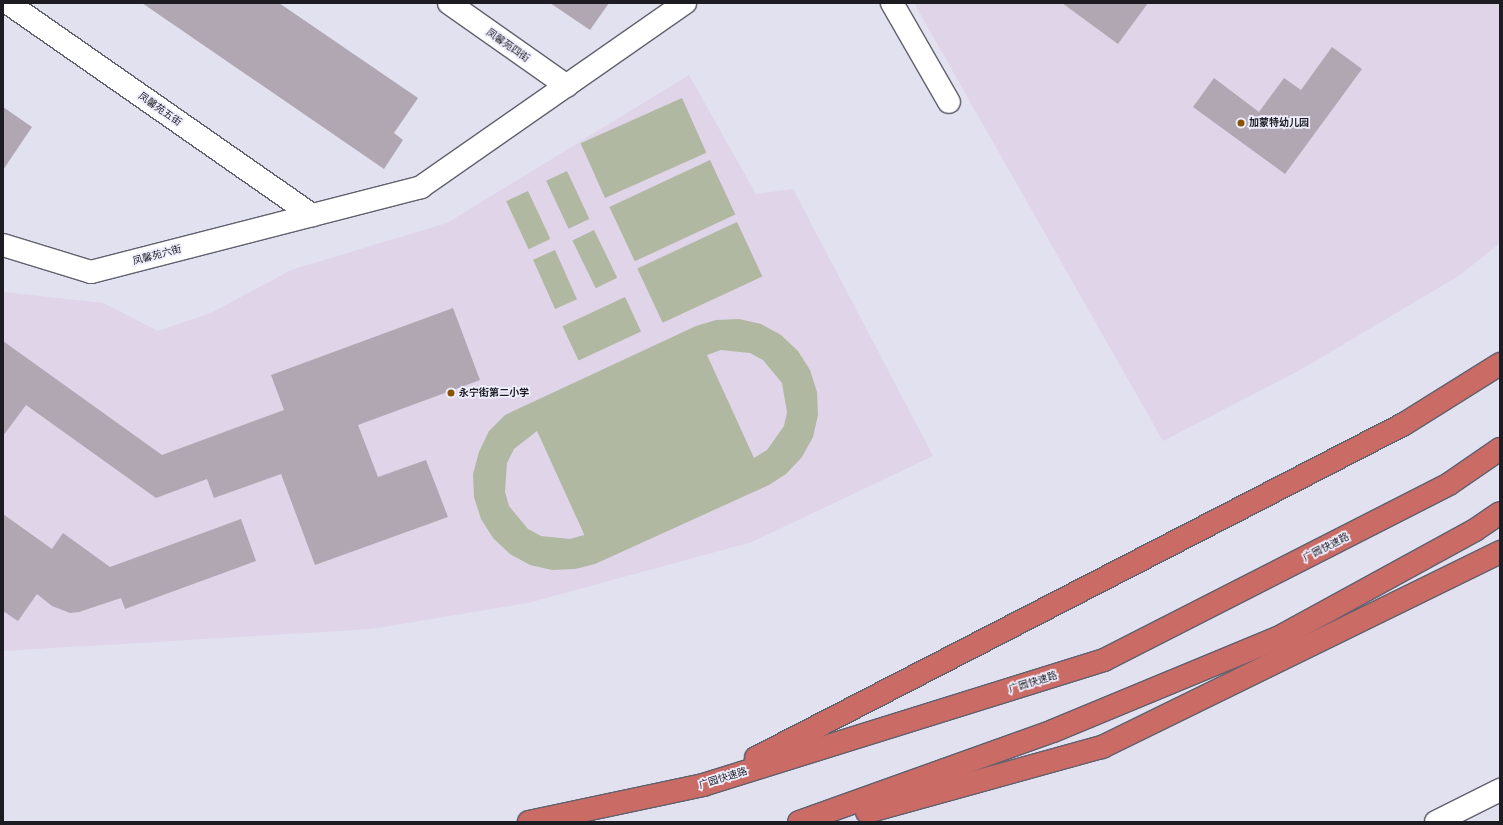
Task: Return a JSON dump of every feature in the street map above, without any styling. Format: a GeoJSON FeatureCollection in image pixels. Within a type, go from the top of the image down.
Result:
{"type":"FeatureCollection","features":[{"type":"Feature","properties":{"kind":"highway"},"geometry":{"type":"LineString","coordinates":[[703,785],[1404,424],[1500,364]]}},
{"type":"Feature","properties":{"kind":"highway","name":"广园快速路"},"geometry":{"type":"LineString","coordinates":[[528,822],[703,785],[1104,660],[1449,484],[1500,449]]}},
{"type":"Feature","properties":{"kind":"highway"},"geometry":{"type":"LineString","coordinates":[[799,822],[1053,731],[1278,638],[1475,530],[1500,513]]}},
{"type":"Feature","properties":{"kind":"highway"},"geometry":{"type":"LineString","coordinates":[[829,822],[1102,747],[1500,552]]}},
{"type":"Feature","properties":{"kind":"street","name":"凤馨苑五街"},"geometry":{"type":"LineString","coordinates":[[8,3],[312,215]]}},
{"type":"Feature","properties":{"kind":"street","name":"凤馨苑四街"},"geometry":{"type":"LineString","coordinates":[[449,3],[567,86]]}},
{"type":"Feature","properties":{"kind":"street","name":"凤馨苑六街"},"geometry":{"type":"LineString","coordinates":[[3,245],[91,272],[421,187],[685,3]]}},
{"type":"Feature","properties":{"kind":"street"},"geometry":{"type":"LineString","coordinates":[[892,3],[949,102]]}},
{"type":"Feature","properties":{"kind":"street"},"geometry":{"type":"LineString","coordinates":[[1436,822],[1500,790]]}},
{"type":"Feature","properties":{"kind":"shaded area","name":"加蒙特幼儿园"},"geometry":{"type":"Polygon","coordinates":[[[914,3],[1500,3],[1500,243],[1460,275],[1302,369],[1163,441],[914,3]]]}},
{"type":"Feature","properties":{"kind":"shaded area","name":"永宁街第二小学"},"geometry":{"type":"Polygon","coordinates":[[[689,75],[756,194],[793,189],[933,456],[752,542],[528,603],[372,629],[3,651],[3,292],[103,303],[158,331],[211,313],[291,270],[447,223],[689,75]]]}},
{"type":"Feature","properties":{"kind":"green space"},"geometry":{"type":"Polygon","coordinates":[[[682,98],[706,153],[605,198],[581,143],[682,98]]]}},
{"type":"Feature","properties":{"kind":"green space"},"geometry":{"type":"Polygon","coordinates":[[[710,160],[735,214],[635,261],[609,207],[710,160]]]}},
{"type":"Feature","properties":{"kind":"green space"},"geometry":{"type":"Polygon","coordinates":[[[567,171],[589,219],[569,229],[546,181],[567,171]]]}},
{"type":"Feature","properties":{"kind":"green space"},"geometry":{"type":"Polygon","coordinates":[[[528,191],[550,239],[529,249],[506,201],[528,191]]]}},
{"type":"Feature","properties":{"kind":"green space"},"geometry":{"type":"Polygon","coordinates":[[[737,222],[762,276],[663,323],[637,268],[737,222]]]}},
{"type":"Feature","properties":{"kind":"green space"},"geometry":{"type":"Polygon","coordinates":[[[594,230],[617,278],[596,288],[572,241],[594,230]]]}},
{"type":"Feature","properties":{"kind":"green space"},"geometry":{"type":"Polygon","coordinates":[[[555,250],[577,299],[555,309],[533,260],[555,250]]]}},
{"type":"Feature","properties":{"kind":"green space"},"geometry":{"type":"Polygon","coordinates":[[[625,297],[641,331],[579,361],[562,326],[625,297]]]}},
{"type":"Feature","properties":{"kind":"green space"},"geometry":{"type":"Polygon","coordinates":[[[739,319],[761,324],[781,335],[798,351],[810,370],[817,392],[818,415],[813,437],[802,457],[786,474],[769,485],[595,564],[575,569],[552,570],[530,565],[510,554],[493,538],[481,519],[474,497],[473,474],[479,452],[489,431],[505,415],[696,326],[716,320],[739,319]],[[721,350],[707,355],[754,458],[767,450],[784,426],[787,412],[782,383],[763,360],[750,353],[721,350]],[[537,431],[514,449],[507,463],[505,492],[509,506],[528,529],[541,536],[570,539],[584,535],[584,534],[537,431]]]}},
{"type":"Feature","properties":{"kind":"building"},"geometry":{"type":"Polygon","coordinates":[[[142,3],[279,3],[418,98],[394,133],[403,140],[384,169],[142,3]]]}},
{"type":"Feature","properties":{"kind":"building"},"geometry":{"type":"Polygon","coordinates":[[[550,3],[609,3],[590,30],[550,3]]]}},
{"type":"Feature","properties":{"kind":"building"},"geometry":{"type":"Polygon","coordinates":[[[1062,3],[1148,3],[1118,44],[1062,3]]]}},
{"type":"Feature","properties":{"kind":"building"},"geometry":{"type":"Polygon","coordinates":[[[1332,47],[1362,69],[1285,174],[1193,107],[1214,78],[1259,112],[1284,78],[1301,90],[1332,47]]]}},
{"type":"Feature","properties":{"kind":"building"},"geometry":{"type":"Polygon","coordinates":[[[3,107],[32,127],[3,170],[3,107]]]}},
{"type":"Feature","properties":{"kind":"building"},"geometry":{"type":"Polygon","coordinates":[[[453,308],[480,380],[358,425],[378,477],[426,460],[448,517],[315,565],[281,474],[214,498],[207,479],[156,498],[26,405],[3,436],[3,341],[162,455],[284,410],[271,375],[453,308]]]}},
{"type":"Feature","properties":{"kind":"building"},"geometry":{"type":"Polygon","coordinates":[[[3,514],[52,549],[63,533],[110,567],[241,519],[256,561],[125,609],[121,598],[79,612],[70,613],[52,606],[37,594],[18,621],[3,611],[3,514]]]}},
{"type":"Feature","properties":{"kind":"place","name":"加蒙特幼儿园"},"geometry":{"type":"Point","coordinates":[1241,123]}},
{"type":"Feature","properties":{"kind":"place","name":"永宁街第二小学"},"geometry":{"type":"Point","coordinates":[451,393]}}]}
